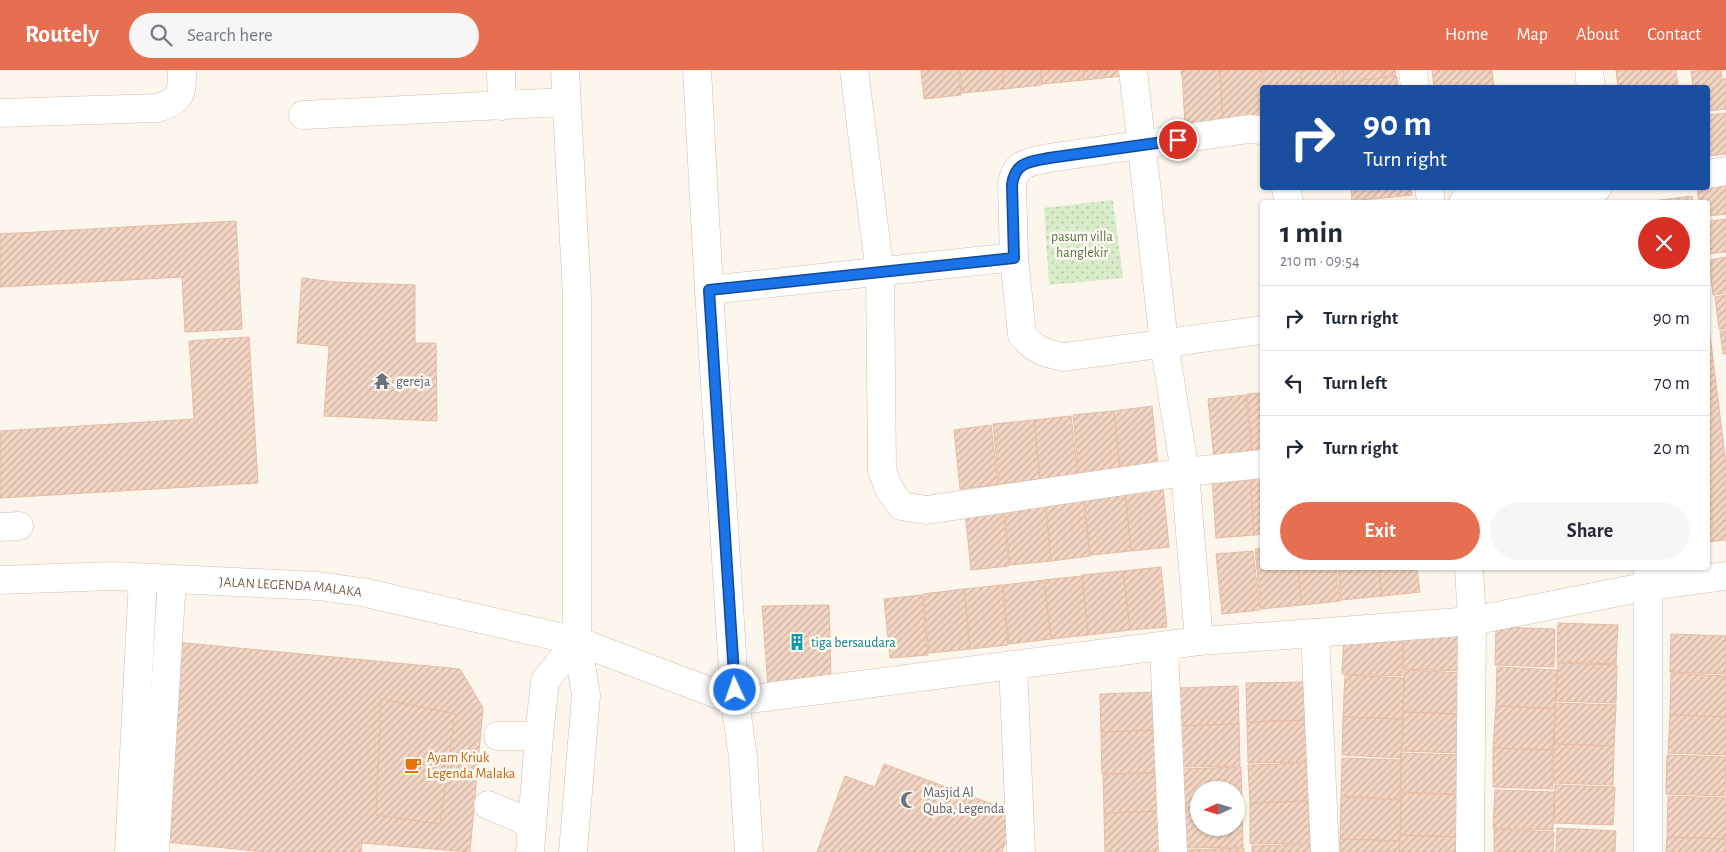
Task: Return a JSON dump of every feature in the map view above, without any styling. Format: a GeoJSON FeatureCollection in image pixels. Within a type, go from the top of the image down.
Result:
{"type":"FeatureCollection","features":[{"type":"Feature","properties":{"kind":"street"},"geometry":{"type":"LineString","coordinates":[[0,113],[157,108],[174,100],[182,91],[182,70]]}},
{"type":"Feature","properties":{"kind":"street"},"geometry":{"type":"LineString","coordinates":[[501,70],[502,106]]}},
{"type":"Feature","properties":{"kind":"street"},"geometry":{"type":"LineString","coordinates":[[565,70],[565,102],[577,296],[577,641],[586,695],[573,852]]}},
{"type":"Feature","properties":{"kind":"street"},"geometry":{"type":"LineString","coordinates":[[697,70],[709,290],[736,701],[750,852]]}},
{"type":"Feature","properties":{"kind":"street"},"geometry":{"type":"LineString","coordinates":[[854,70],[880,273],[882,470],[889,489],[901,506],[926,510],[1185,472],[1260,464]]}},
{"type":"Feature","properties":{"kind":"street"},"geometry":{"type":"LineString","coordinates":[[1133,70],[1164,342],[1185,472],[1199,640]]}},
{"type":"Feature","properties":{"kind":"street"},"geometry":{"type":"LineString","coordinates":[[1413,70],[1415,85]]}},
{"type":"Feature","properties":{"kind":"street"},"geometry":{"type":"LineString","coordinates":[[1589,70],[1591,85]]}},
{"type":"Feature","properties":{"kind":"street"},"geometry":{"type":"LineString","coordinates":[[303,115],[565,102]]}},
{"type":"Feature","properties":{"kind":"street"},"geometry":{"type":"LineString","coordinates":[[1260,130],[1249,129],[1028,162],[1018,168],[1013,175],[1012,185],[1014,258],[1022,335],[1041,352],[1064,357],[1260,330]]}},
{"type":"Feature","properties":{"kind":"street"},"geometry":{"type":"LineString","coordinates":[[1710,174],[1726,171]]}},
{"type":"Feature","properties":{"kind":"street"},"geometry":{"type":"LineString","coordinates":[[1482,200],[1579,190]]}},
{"type":"Feature","properties":{"kind":"street"},"geometry":{"type":"LineString","coordinates":[[709,290],[1014,258]]}},
{"type":"Feature","properties":{"kind":"street"},"geometry":{"type":"LineString","coordinates":[[1469,570],[1472,621],[1470,852]]}},
{"type":"Feature","properties":{"kind":"street","name":"JALAN LEGENDA MALAKA"},"geometry":{"type":"LineString","coordinates":[[0,580],[113,576],[318,586],[362,592],[577,641],[736,701]]}},
{"type":"Feature","properties":{"kind":"street"},"geometry":{"type":"LineString","coordinates":[[736,701],[1199,640],[1315,634],[1472,621],[1648,577],[1726,576]]}},
{"type":"Feature","properties":{"kind":"street"},"geometry":{"type":"LineString","coordinates":[[1648,577],[1648,852]]}},
{"type":"Feature","properties":{"kind":"street"},"geometry":{"type":"LineString","coordinates":[[129,852],[143,578]]}},
{"type":"Feature","properties":{"kind":"street"},"geometry":{"type":"LineString","coordinates":[[155,852],[172,579]]}},
{"type":"Feature","properties":{"kind":"street"},"geometry":{"type":"LineString","coordinates":[[1315,634],[1325,852]]}},
{"type":"Feature","properties":{"kind":"street"},"geometry":{"type":"LineString","coordinates":[[531,839],[545,680],[577,641]]}},
{"type":"Feature","properties":{"kind":"street"},"geometry":{"type":"LineString","coordinates":[[1164,646],[1173,852]]}},
{"type":"Feature","properties":{"kind":"street"},"geometry":{"type":"LineString","coordinates":[[1013,665],[1021,852]]}},
{"type":"Feature","properties":{"kind":"street"},"geometry":{"type":"LineString","coordinates":[[498,736],[539,736]]}},
{"type":"Feature","properties":{"kind":"street"},"geometry":{"type":"LineString","coordinates":[[488,805],[517,817],[531,839]]}},
{"type":"Feature","properties":{"kind":"green space","name":"pasum villa hanglekir"},"geometry":{"type":"Polygon","coordinates":[[[1113,200],[1123,278],[1049,285],[1044,208],[1113,200]]]}},
{"type":"Feature","properties":{"kind":"building"},"geometry":{"type":"Polygon","coordinates":[[[921,70],[959,70],[961,95],[924,99],[921,70]]]}},
{"type":"Feature","properties":{"kind":"building"},"geometry":{"type":"Polygon","coordinates":[[[960,70],[1002,70],[1004,89],[962,93],[960,70]]]}},
{"type":"Feature","properties":{"kind":"building"},"geometry":{"type":"Polygon","coordinates":[[[1002,70],[1040,70],[1042,85],[1004,89],[1002,70]]]}},
{"type":"Feature","properties":{"kind":"building"},"geometry":{"type":"Polygon","coordinates":[[[1041,70],[1083,70],[1084,80],[1042,84],[1041,70]]]}},
{"type":"Feature","properties":{"kind":"building"},"geometry":{"type":"Polygon","coordinates":[[[1083,70],[1121,70],[1122,76],[1084,80],[1083,70]]]}},
{"type":"Feature","properties":{"kind":"building"},"geometry":{"type":"Polygon","coordinates":[[[1181,70],[1219,70],[1219,73],[1181,75],[1181,70]]]}},
{"type":"Feature","properties":{"kind":"building"},"geometry":{"type":"Polygon","coordinates":[[[1182,70],[1220,70],[1223,123],[1185,126],[1182,70]]]}},
{"type":"Feature","properties":{"kind":"building"},"geometry":{"type":"Polygon","coordinates":[[[1219,70],[1260,70],[1219,73],[1219,70]]]}},
{"type":"Feature","properties":{"kind":"building"},"geometry":{"type":"Polygon","coordinates":[[[1220,70],[1261,70],[1260,121],[1223,123],[1220,70]]]}},
{"type":"Feature","properties":{"kind":"building"},"geometry":{"type":"Polygon","coordinates":[[[1262,70],[1300,70],[1302,85],[1263,85],[1262,70]]]}},
{"type":"Feature","properties":{"kind":"building"},"geometry":{"type":"Polygon","coordinates":[[[1300,70],[1342,70],[1343,85],[1302,85],[1300,70]]]}},
{"type":"Feature","properties":{"kind":"building"},"geometry":{"type":"Polygon","coordinates":[[[1335,70],[1395,70],[1396,75],[1337,82],[1335,70]]]}},
{"type":"Feature","properties":{"kind":"building"},"geometry":{"type":"Polygon","coordinates":[[[1343,70],[1382,70],[1383,85],[1344,85],[1343,70]]]}},
{"type":"Feature","properties":{"kind":"building"},"geometry":{"type":"Polygon","coordinates":[[[1432,70],[1492,70],[1494,85],[1434,85],[1432,70]]]}},
{"type":"Feature","properties":{"kind":"building"},"geometry":{"type":"Polygon","coordinates":[[[1616,70],[1676,70],[1678,85],[1618,85],[1616,70]]]}},
{"type":"Feature","properties":{"kind":"building"},"geometry":{"type":"Polygon","coordinates":[[[1721,70],[1722,79],[1726,79],[1726,109],[1710,111],[1710,85],[1693,85],[1691,71],[1721,70]]]}},
{"type":"Feature","properties":{"kind":"building"},"geometry":{"type":"Polygon","coordinates":[[[1397,76],[1398,85],[1338,85],[1338,83],[1397,76]]]}},
{"type":"Feature","properties":{"kind":"building"},"geometry":{"type":"Polygon","coordinates":[[[1726,113],[1726,154],[1710,156],[1710,115],[1726,113]]]}},
{"type":"Feature","properties":{"kind":"building"},"geometry":{"type":"Polygon","coordinates":[[[1726,182],[1726,214],[1710,216],[1710,200],[1699,200],[1697,190],[1710,190],[1710,184],[1726,182]]]}},
{"type":"Feature","properties":{"kind":"building"},"geometry":{"type":"Polygon","coordinates":[[[1351,190],[1411,190],[1412,195],[1362,200],[1352,200],[1351,190]]]}},
{"type":"Feature","properties":{"kind":"building"},"geometry":{"type":"Polygon","coordinates":[[[1692,196],[1693,200],[1661,200],[1692,196]]]}},
{"type":"Feature","properties":{"kind":"building"},"geometry":{"type":"Polygon","coordinates":[[[1726,219],[1726,252],[1710,254],[1710,221],[1726,219]]]}},
{"type":"Feature","properties":{"kind":"building"},"geometry":{"type":"Polygon","coordinates":[[[236,221],[242,329],[185,332],[182,277],[0,287],[0,234],[236,221]]]}},
{"type":"Feature","properties":{"kind":"building"},"geometry":{"type":"Polygon","coordinates":[[[1726,257],[1726,293],[1713,295],[1710,260],[1726,257]]]}},
{"type":"Feature","properties":{"kind":"building","name":"gereja"},"geometry":{"type":"Polygon","coordinates":[[[302,278],[334,282],[415,285],[415,343],[436,343],[437,421],[324,416],[329,346],[297,343],[302,278]]]}},
{"type":"Feature","properties":{"kind":"building"},"geometry":{"type":"Polygon","coordinates":[[[1726,295],[1726,329],[1719,329],[1715,297],[1726,295]]]}},
{"type":"Feature","properties":{"kind":"building"},"geometry":{"type":"Polygon","coordinates":[[[1720,331],[1726,331],[1726,354],[1723,354],[1720,331]]]}},
{"type":"Feature","properties":{"kind":"building"},"geometry":{"type":"Polygon","coordinates":[[[1710,335],[1726,464],[1726,540],[1710,542],[1710,335]]]}},
{"type":"Feature","properties":{"kind":"building"},"geometry":{"type":"Polygon","coordinates":[[[249,337],[258,483],[0,498],[0,431],[194,419],[189,341],[249,337]]]}},
{"type":"Feature","properties":{"kind":"building"},"geometry":{"type":"Polygon","coordinates":[[[1260,393],[1260,453],[1253,454],[1247,394],[1260,393]]]}},
{"type":"Feature","properties":{"kind":"building"},"geometry":{"type":"Polygon","coordinates":[[[1246,395],[1252,455],[1214,459],[1208,399],[1246,395]]]}},
{"type":"Feature","properties":{"kind":"building"},"geometry":{"type":"Polygon","coordinates":[[[1152,406],[1158,466],[1120,470],[1114,411],[1152,406]]]}},
{"type":"Feature","properties":{"kind":"building"},"geometry":{"type":"Polygon","coordinates":[[[1114,411],[1120,470],[1079,474],[1073,415],[1114,411]]]}},
{"type":"Feature","properties":{"kind":"building"},"geometry":{"type":"Polygon","coordinates":[[[1071,416],[1078,475],[1040,479],[1034,420],[1071,416]]]}},
{"type":"Feature","properties":{"kind":"building"},"geometry":{"type":"Polygon","coordinates":[[[1034,420],[1040,479],[999,484],[993,424],[1034,420]]]}},
{"type":"Feature","properties":{"kind":"building"},"geometry":{"type":"Polygon","coordinates":[[[991,425],[998,485],[960,489],[954,430],[991,425]]]}},
{"type":"Feature","properties":{"kind":"building"},"geometry":{"type":"Polygon","coordinates":[[[1250,475],[1260,475],[1260,534],[1254,535],[1250,475]]]}},
{"type":"Feature","properties":{"kind":"building"},"geometry":{"type":"Polygon","coordinates":[[[1250,475],[1254,535],[1216,538],[1212,478],[1250,475]]]}},
{"type":"Feature","properties":{"kind":"building"},"geometry":{"type":"Polygon","coordinates":[[[1163,487],[1169,547],[1131,551],[1125,492],[1163,487]]]}},
{"type":"Feature","properties":{"kind":"building"},"geometry":{"type":"Polygon","coordinates":[[[1125,492],[1131,551],[1090,555],[1084,496],[1125,492]]]}},
{"type":"Feature","properties":{"kind":"building"},"geometry":{"type":"Polygon","coordinates":[[[1083,497],[1090,556],[1051,561],[1045,501],[1083,497]]]}},
{"type":"Feature","properties":{"kind":"building"},"geometry":{"type":"Polygon","coordinates":[[[1045,501],[1051,561],[1010,565],[1004,505],[1045,501]]]}},
{"type":"Feature","properties":{"kind":"building"},"geometry":{"type":"Polygon","coordinates":[[[1003,506],[1009,566],[971,570],[965,511],[1003,506]]]}},
{"type":"Feature","properties":{"kind":"building"},"geometry":{"type":"Polygon","coordinates":[[[1260,548],[1260,570],[1298,570],[1302,605],[1261,609],[1255,549],[1260,548]]]}},
{"type":"Feature","properties":{"kind":"building"},"geometry":{"type":"Polygon","coordinates":[[[1253,551],[1260,610],[1222,614],[1216,554],[1253,551]]]}},
{"type":"Feature","properties":{"kind":"building"},"geometry":{"type":"Polygon","coordinates":[[[1161,567],[1167,627],[1130,630],[1123,571],[1161,567]]]}},
{"type":"Feature","properties":{"kind":"building"},"geometry":{"type":"Polygon","coordinates":[[[1298,570],[1336,570],[1340,601],[1302,605],[1298,570]]]}},
{"type":"Feature","properties":{"kind":"building"},"geometry":{"type":"Polygon","coordinates":[[[1338,570],[1379,570],[1382,596],[1341,600],[1338,570]]]}},
{"type":"Feature","properties":{"kind":"building"},"geometry":{"type":"Polygon","coordinates":[[[1379,570],[1417,570],[1420,592],[1382,596],[1379,570]]]}},
{"type":"Feature","properties":{"kind":"building"},"geometry":{"type":"Polygon","coordinates":[[[1123,571],[1130,630],[1088,635],[1082,575],[1123,571]]]}},
{"type":"Feature","properties":{"kind":"building"},"geometry":{"type":"Polygon","coordinates":[[[1082,576],[1088,635],[1051,639],[1044,580],[1082,576]]]}},
{"type":"Feature","properties":{"kind":"building"},"geometry":{"type":"Polygon","coordinates":[[[1044,580],[1051,639],[1009,644],[1003,585],[1044,580]]]}},
{"type":"Feature","properties":{"kind":"building"},"geometry":{"type":"Polygon","coordinates":[[[1002,585],[1008,645],[970,649],[964,589],[1002,585]]]}},
{"type":"Feature","properties":{"kind":"building"},"geometry":{"type":"Polygon","coordinates":[[[964,589],[970,649],[929,653],[923,594],[964,589]]]}},
{"type":"Feature","properties":{"kind":"building"},"geometry":{"type":"Polygon","coordinates":[[[922,595],[928,655],[890,658],[884,599],[922,595]]]}},
{"type":"Feature","properties":{"kind":"building","name":"tiga bersaudara"},"geometry":{"type":"Polygon","coordinates":[[[829,605],[831,679],[768,687],[762,606],[829,605]]]}},
{"type":"Feature","properties":{"kind":"building"},"geometry":{"type":"Polygon","coordinates":[[[1558,623],[1618,625],[1616,664],[1557,662],[1558,623]]]}},
{"type":"Feature","properties":{"kind":"building"},"geometry":{"type":"Polygon","coordinates":[[[1496,627],[1555,629],[1554,667],[1495,665],[1496,627]]]}},
{"type":"Feature","properties":{"kind":"building"},"geometry":{"type":"Polygon","coordinates":[[[1404,631],[1464,633],[1462,671],[1403,669],[1404,631]]]}},
{"type":"Feature","properties":{"kind":"building"},"geometry":{"type":"Polygon","coordinates":[[[1671,634],[1726,636],[1726,674],[1670,672],[1671,634]]]}},
{"type":"Feature","properties":{"kind":"building"},"geometry":{"type":"Polygon","coordinates":[[[1344,635],[1403,637],[1402,676],[1342,674],[1344,635]]]}},
{"type":"Feature","properties":{"kind":"building"},"geometry":{"type":"Polygon","coordinates":[[[175,642],[460,669],[483,708],[470,852],[362,843],[361,852],[265,852],[156,841],[175,642]]]}},
{"type":"Feature","properties":{"kind":"building"},"geometry":{"type":"Polygon","coordinates":[[[1558,663],[1617,665],[1616,703],[1556,701],[1558,663]]]}},
{"type":"Feature","properties":{"kind":"building"},"geometry":{"type":"Polygon","coordinates":[[[1497,667],[1557,670],[1555,708],[1496,706],[1497,667]]]}},
{"type":"Feature","properties":{"kind":"building"},"geometry":{"type":"Polygon","coordinates":[[[1404,670],[1464,673],[1462,714],[1403,712],[1404,670]]]}},
{"type":"Feature","properties":{"kind":"building"},"geometry":{"type":"Polygon","coordinates":[[[1671,673],[1726,676],[1726,717],[1670,715],[1671,673]]]}},
{"type":"Feature","properties":{"kind":"building"},"geometry":{"type":"Polygon","coordinates":[[[1345,675],[1404,678],[1403,719],[1343,717],[1345,675]]]}},
{"type":"Feature","properties":{"kind":"building"},"geometry":{"type":"Polygon","coordinates":[[[1305,682],[1306,720],[1247,722],[1246,683],[1305,682]]]}},
{"type":"Feature","properties":{"kind":"building"},"geometry":{"type":"Polygon","coordinates":[[[1238,686],[1239,724],[1180,726],[1178,688],[1238,686]]]}},
{"type":"Feature","properties":{"kind":"building"},"geometry":{"type":"Polygon","coordinates":[[[1159,692],[1160,730],[1101,732],[1100,694],[1159,692]]]}},
{"type":"Feature","properties":{"kind":"building","name":"Ayam Kriuk Legenda Malaka"},"geometry":{"type":"Polygon","coordinates":[[[381,699],[455,714],[440,824],[376,815],[381,699]]]}},
{"type":"Feature","properties":{"kind":"building"},"geometry":{"type":"Polygon","coordinates":[[[1556,703],[1616,705],[1614,746],[1554,744],[1556,703]]]}},
{"type":"Feature","properties":{"kind":"building"},"geometry":{"type":"Polygon","coordinates":[[[1496,706],[1555,709],[1553,750],[1493,748],[1496,706]]]}},
{"type":"Feature","properties":{"kind":"building"},"geometry":{"type":"Polygon","coordinates":[[[1403,712],[1462,714],[1461,753],[1401,751],[1403,712]]]}},
{"type":"Feature","properties":{"kind":"building"},"geometry":{"type":"Polygon","coordinates":[[[1670,715],[1726,717],[1726,755],[1668,753],[1670,715]]]}},
{"type":"Feature","properties":{"kind":"building"},"geometry":{"type":"Polygon","coordinates":[[[1343,717],[1403,719],[1401,758],[1342,755],[1343,717]]]}},
{"type":"Feature","properties":{"kind":"building"},"geometry":{"type":"Polygon","coordinates":[[[1306,720],[1307,762],[1248,763],[1247,722],[1306,720]]]}},
{"type":"Feature","properties":{"kind":"building"},"geometry":{"type":"Polygon","coordinates":[[[1239,724],[1240,766],[1180,767],[1180,726],[1239,724]]]}},
{"type":"Feature","properties":{"kind":"building"},"geometry":{"type":"Polygon","coordinates":[[[1160,730],[1161,772],[1102,774],[1101,732],[1160,730]]]}},
{"type":"Feature","properties":{"kind":"building"},"geometry":{"type":"Polygon","coordinates":[[[1554,744],[1614,746],[1613,785],[1554,783],[1554,744]]]}},
{"type":"Feature","properties":{"kind":"building"},"geometry":{"type":"Polygon","coordinates":[[[1493,748],[1553,750],[1553,789],[1493,787],[1493,748]]]}},
{"type":"Feature","properties":{"kind":"building"},"geometry":{"type":"Polygon","coordinates":[[[1401,753],[1461,755],[1459,794],[1400,792],[1401,753]]]}},
{"type":"Feature","properties":{"kind":"building"},"geometry":{"type":"Polygon","coordinates":[[[1667,755],[1726,757],[1725,796],[1666,794],[1667,755]]]}},
{"type":"Feature","properties":{"kind":"building"},"geometry":{"type":"Polygon","coordinates":[[[1342,758],[1401,760],[1400,799],[1341,796],[1342,758]]]}},
{"type":"Feature","properties":{"kind":"building"},"geometry":{"type":"Polygon","coordinates":[[[1308,763],[1309,801],[1250,803],[1248,765],[1308,763]]]}},
{"type":"Feature","properties":{"kind":"building","name":"Masjid Al Quba, Legenda"},"geometry":{"type":"Polygon","coordinates":[[[884,764],[1016,813],[1002,852],[817,852],[845,776],[875,787],[884,764]]]}},
{"type":"Feature","properties":{"kind":"building"},"geometry":{"type":"Polygon","coordinates":[[[1241,767],[1241,781],[1190,781],[1190,807],[1183,807],[1182,769],[1241,767]]]}},
{"type":"Feature","properties":{"kind":"building"},"geometry":{"type":"Polygon","coordinates":[[[1162,773],[1163,811],[1104,813],[1103,775],[1162,773]]]}},
{"type":"Feature","properties":{"kind":"building"},"geometry":{"type":"Polygon","coordinates":[[[1555,785],[1615,787],[1613,825],[1554,823],[1555,785]]]}},
{"type":"Feature","properties":{"kind":"building"},"geometry":{"type":"Polygon","coordinates":[[[1495,790],[1554,792],[1553,830],[1493,828],[1495,790]]]}},
{"type":"Feature","properties":{"kind":"building"},"geometry":{"type":"Polygon","coordinates":[[[1401,793],[1461,795],[1459,837],[1400,835],[1401,793]]]}},
{"type":"Feature","properties":{"kind":"building"},"geometry":{"type":"Polygon","coordinates":[[[1668,796],[1726,798],[1726,839],[1667,837],[1668,796]]]}},
{"type":"Feature","properties":{"kind":"building"},"geometry":{"type":"Polygon","coordinates":[[[1341,797],[1401,800],[1400,841],[1340,839],[1341,797]]]}},
{"type":"Feature","properties":{"kind":"building"},"geometry":{"type":"Polygon","coordinates":[[[1309,801],[1310,843],[1250,844],[1250,803],[1309,801]]]}},
{"type":"Feature","properties":{"kind":"building"},"geometry":{"type":"Polygon","coordinates":[[[1183,807],[1190,807],[1190,836],[1243,836],[1243,847],[1183,848],[1183,807]]]}},
{"type":"Feature","properties":{"kind":"building"},"geometry":{"type":"Polygon","coordinates":[[[1163,811],[1164,852],[1105,852],[1104,813],[1163,811]]]}},
{"type":"Feature","properties":{"kind":"building"},"geometry":{"type":"Polygon","coordinates":[[[1557,828],[1616,831],[1615,852],[1556,852],[1557,828]]]}},
{"type":"Feature","properties":{"kind":"building"},"geometry":{"type":"Polygon","coordinates":[[[1494,829],[1554,832],[1553,852],[1494,852],[1494,829]]]}},
{"type":"Feature","properties":{"kind":"building"},"geometry":{"type":"Polygon","coordinates":[[[1400,835],[1459,837],[1458,852],[1399,852],[1400,835]]]}},
{"type":"Feature","properties":{"kind":"building"},"geometry":{"type":"Polygon","coordinates":[[[1667,837],[1726,839],[1726,852],[1666,852],[1667,837]]]}},
{"type":"Feature","properties":{"kind":"building"},"geometry":{"type":"Polygon","coordinates":[[[1340,839],[1400,841],[1399,852],[1340,852],[1340,839]]]}},
{"type":"Feature","properties":{"kind":"building"},"geometry":{"type":"Polygon","coordinates":[[[1311,844],[1312,852],[1252,852],[1252,846],[1311,844]]]}},
{"type":"Feature","properties":{"kind":"building"},"geometry":{"type":"Polygon","coordinates":[[[1244,848],[1244,852],[1185,852],[1185,850],[1244,848]]]}},
{"type":"Feature","properties":{"kind":"place","name":"gereja"},"geometry":{"type":"Point","coordinates":[382,381]}},
{"type":"Feature","properties":{"kind":"place","name":"tiga bersaudara"},"geometry":{"type":"Point","coordinates":[797,642]}},
{"type":"Feature","properties":{"kind":"place","name":"Ayam Kriuk Legenda Malaka"},"geometry":{"type":"Point","coordinates":[413,765]}},
{"type":"Feature","properties":{"kind":"place","name":"Masjid Al Quba, Legenda"},"geometry":{"type":"Point","coordinates":[909,800]}},
{"type":"Feature","properties":{"kind":"route"},"geometry":{"type":"LineString","coordinates":[[735,690],[709,290],[1014,258],[1012,185],[1013,175],[1018,168],[1028,162],[1049,158],[1178,140]]}}]}
